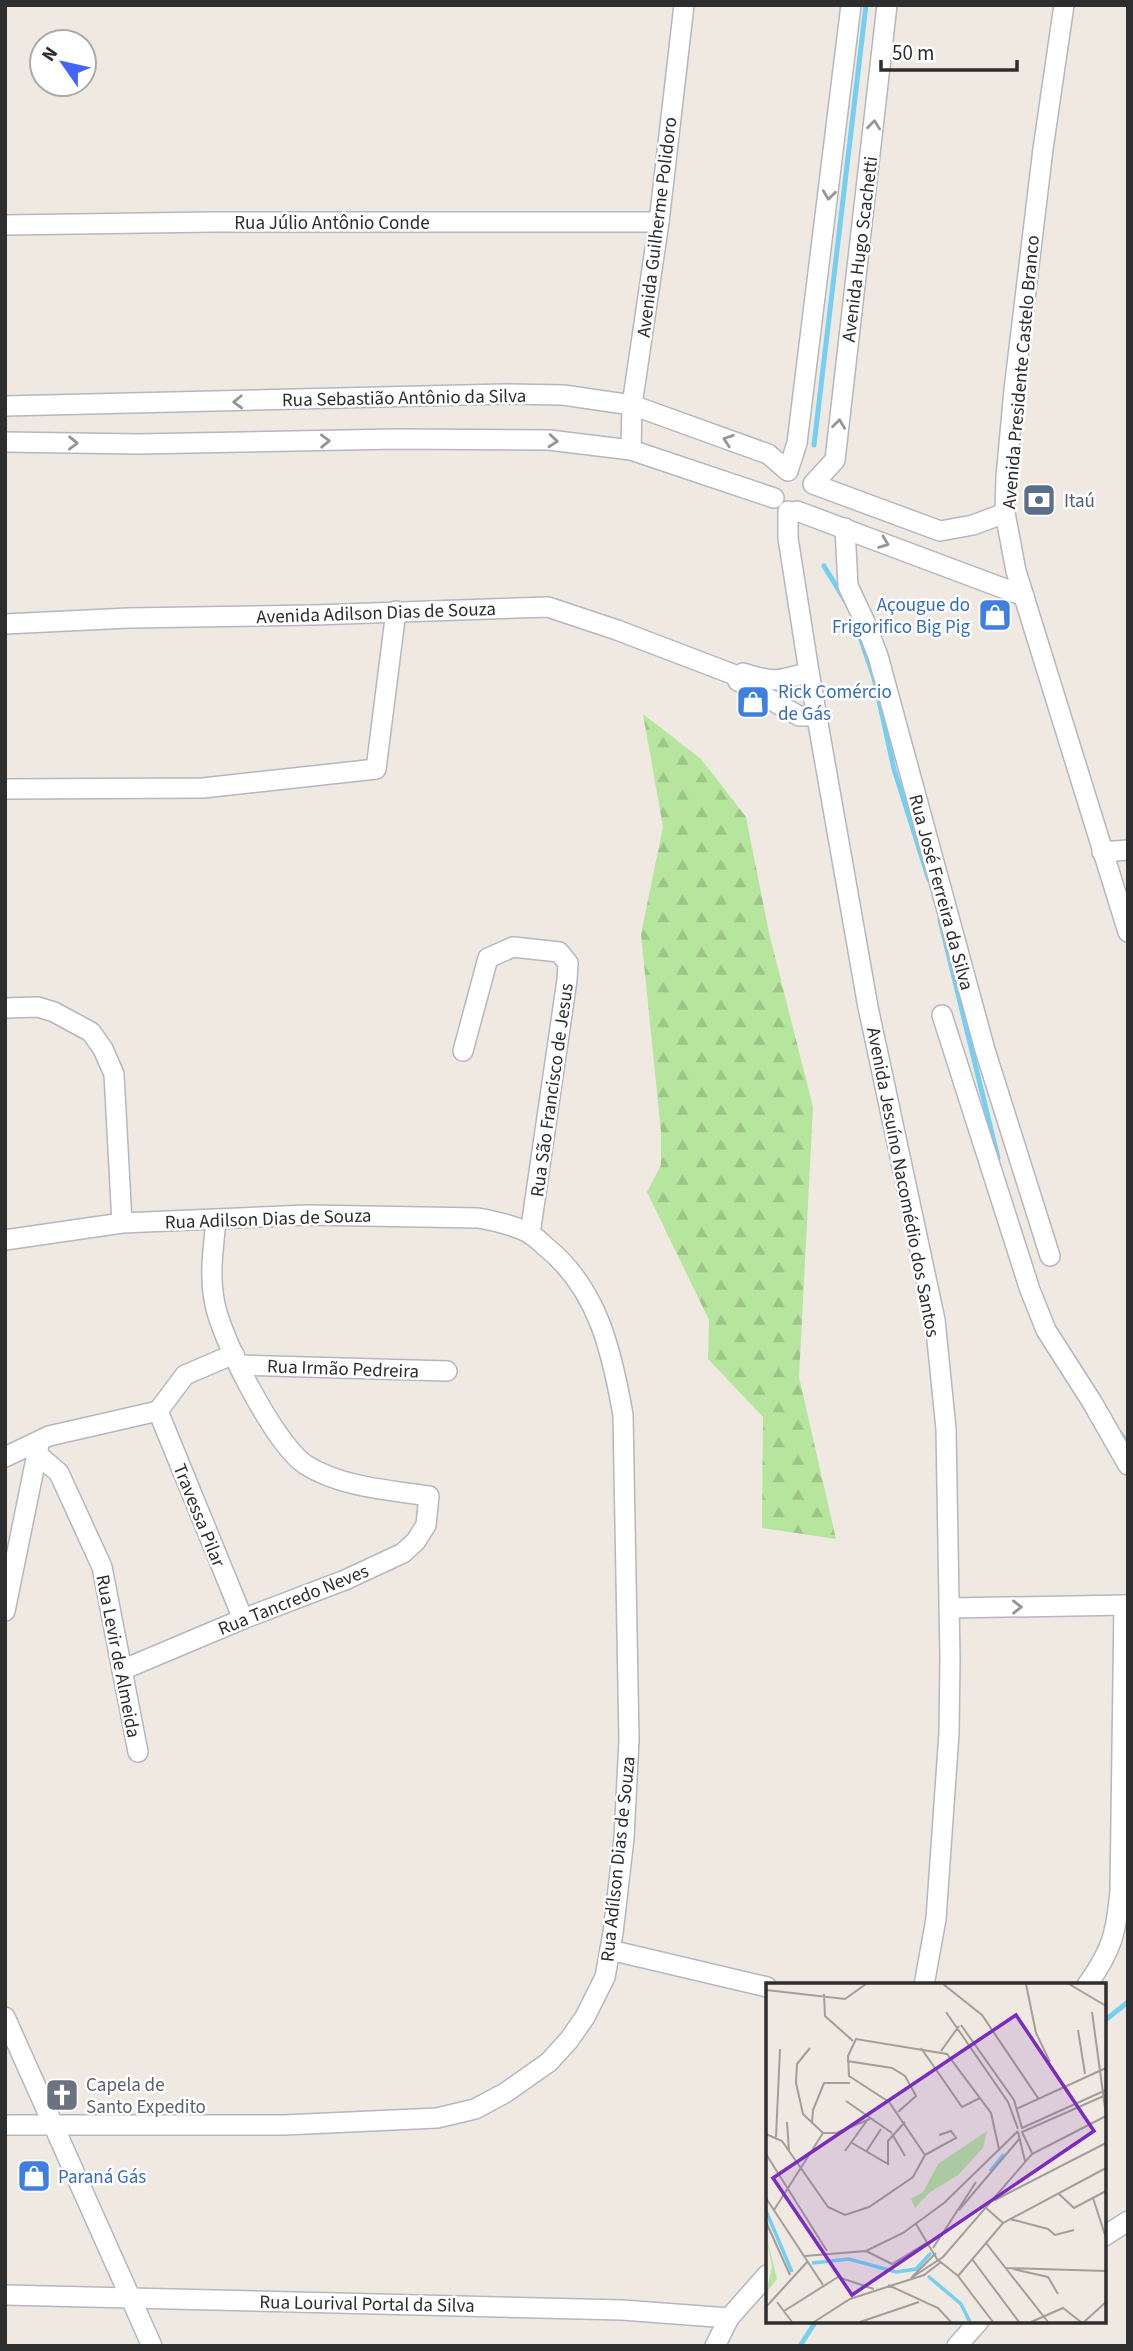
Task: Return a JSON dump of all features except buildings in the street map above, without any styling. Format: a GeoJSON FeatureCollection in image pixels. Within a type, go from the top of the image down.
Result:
{"type":"FeatureCollection","features":[{"type":"Feature","properties":{"kind":"street","name":"Avenida Guilherme Polidoro"},"geometry":{"type":"LineString","coordinates":[[631,450],[632,405],[659,222],[684,5]]}},
{"type":"Feature","properties":{"kind":"street","name":"Avenida Hugo Scachetti"},"geometry":{"type":"LineString","coordinates":[[788,471],[797,443],[851,5]]}},
{"type":"Feature","properties":{"kind":"street","name":"Avenida Hugo Scachetti"},"geometry":{"type":"LineString","coordinates":[[813,484],[835,460],[887,5]]}},
{"type":"Feature","properties":{"kind":"street","name":"Avenida Presidente Castelo Branco"},"geometry":{"type":"LineString","coordinates":[[1063,5],[1014,390],[1005,513],[1011,551],[1024,596],[1128,932]]}},
{"type":"Feature","properties":{"kind":"street","name":"Rua Júlio Antônio Conde"},"geometry":{"type":"LineString","coordinates":[[5,225],[659,222]]}},
{"type":"Feature","properties":{"kind":"street","name":"Rua Sebastião Antônio da Silva"},"geometry":{"type":"LineString","coordinates":[[5,406],[505,394],[563,395],[632,405],[768,454],[788,471]]}},
{"type":"Feature","properties":{"kind":"street"},"geometry":{"type":"LineString","coordinates":[[5,442],[139,444],[511,439],[549,440],[631,450],[1024,596]]}},
{"type":"Feature","properties":{"kind":"street"},"geometry":{"type":"LineString","coordinates":[[786,507],[772,487],[778,475],[798,470],[813,484],[940,531],[973,525],[1005,513]]}},
{"type":"Feature","properties":{"kind":"street"},"geometry":{"type":"LineString","coordinates":[[786,507],[809,504],[814,491],[813,484]]}},
{"type":"Feature","properties":{"kind":"street","name":"Avenida Jesuíno Nacomédio dos Santos"},"geometry":{"type":"LineString","coordinates":[[786,507],[788,538],[809,673],[869,1007],[934,1320],[946,1429],[950,1683],[936,1919],[924,1983]]}},
{"type":"Feature","properties":{"kind":"street","name":"Rua José Ferreira da Silva"},"geometry":{"type":"LineString","coordinates":[[845,528],[848,586],[878,656],[985,1050],[1050,1256]]}},
{"type":"Feature","properties":{"kind":"street","name":"Avenida Adilson Dias de Souza"},"geometry":{"type":"LineString","coordinates":[[5,624],[129,618],[548,607],[735,675],[743,673],[767,681],[776,681],[809,673]]}},
{"type":"Feature","properties":{"kind":"street"},"geometry":{"type":"LineString","coordinates":[[5,789],[203,788],[376,769],[396,611]]}},
{"type":"Feature","properties":{"kind":"street","name":"Avenida Adilson Dias de Souza"},"geometry":{"type":"LineString","coordinates":[[735,675],[738,681],[799,716],[818,716]]}},
{"type":"Feature","properties":{"kind":"street"},"geometry":{"type":"LineString","coordinates":[[1102,852],[1128,850]]}},
{"type":"Feature","properties":{"kind":"street","name":"Rua São Francisco de Jesus"},"geometry":{"type":"LineString","coordinates":[[463,1051],[488,958],[513,947],[559,952],[568,963],[567,980],[530,1234]]}},
{"type":"Feature","properties":{"kind":"street"},"geometry":{"type":"LineString","coordinates":[[5,1008],[38,1007],[54,1012],[91,1032],[103,1049],[114,1074],[122,1223]]}},
{"type":"Feature","properties":{"kind":"street","name":"Rua José Ferreira da Silva"},"geometry":{"type":"LineString","coordinates":[[942,1015],[1030,1290],[1046,1330],[1128,1465]]}},
{"type":"Feature","properties":{"kind":"street","name":"Rua Adilson Dias de Souza"},"geometry":{"type":"LineString","coordinates":[[5,1240],[122,1223],[308,1215],[478,1218],[503,1223],[530,1234]]}},
{"type":"Feature","properties":{"kind":"street"},"geometry":{"type":"LineString","coordinates":[[5,1611],[39,1447],[49,1436],[158,1411],[185,1375],[237,1359],[221,1327],[214,1299],[212,1272],[216,1219]]}},
{"type":"Feature","properties":{"kind":"street","name":"Rua Adílson Dias de Souza"},"geometry":{"type":"LineString","coordinates":[[5,2125],[284,2125],[437,2118],[475,2109],[527,2079],[549,2062],[585,2017],[605,1977],[624,1838],[629,1740],[623,1415],[614,1364],[600,1320],[570,1269],[530,1234]]}},
{"type":"Feature","properties":{"kind":"street","name":"Rua Irmão Pedreira"},"geometry":{"type":"LineString","coordinates":[[237,1359],[447,1371]]}},
{"type":"Feature","properties":{"kind":"street","name":"Rua Tancredo Neves"},"geometry":{"type":"LineString","coordinates":[[122,1670],[345,1580],[403,1553],[416,1541],[426,1525],[429,1496],[347,1482],[322,1474],[293,1455],[270,1421],[237,1359]]}},
{"type":"Feature","properties":{"kind":"street","name":"Travessa Pilar"},"geometry":{"type":"LineString","coordinates":[[158,1411],[243,1619]]}},
{"type":"Feature","properties":{"kind":"street"},"geometry":{"type":"LineString","coordinates":[[5,1457],[39,1447]]}},
{"type":"Feature","properties":{"kind":"street","name":"Rua Levir de Almeida"},"geometry":{"type":"LineString","coordinates":[[39,1447],[59,1473],[102,1567],[138,1752]]}},
{"type":"Feature","properties":{"kind":"street"},"geometry":{"type":"LineString","coordinates":[[949,1608],[1126,1605],[1117,1925],[1112,1945],[1088,1983]]}},
{"type":"Feature","properties":{"kind":"street"},"geometry":{"type":"LineString","coordinates":[[610,1950],[766,1987]]}},
{"type":"Feature","properties":{"kind":"street"},"geometry":{"type":"LineString","coordinates":[[5,2017],[152,2346]]}},
{"type":"Feature","properties":{"kind":"street"},"geometry":{"type":"LineString","coordinates":[[1105,2236],[1128,2221]]}},
{"type":"Feature","properties":{"kind":"street"},"geometry":{"type":"LineString","coordinates":[[715,2346],[729,2318],[766,2276]]}},
{"type":"Feature","properties":{"kind":"street","name":"Rua Lourival Portal da Silva"},"geometry":{"type":"LineString","coordinates":[[5,2295],[622,2310],[729,2318]]}},
{"type":"Feature","properties":{"kind":"street"},"geometry":{"type":"LineString","coordinates":[[957,2346],[977,2323]]}},
{"type":"Feature","properties":{"kind":"green space"},"geometry":{"type":"Polygon","coordinates":[[[643,714],[701,759],[746,817],[769,933],[813,1107],[799,1377],[836,1539],[762,1528],[763,1417],[708,1359],[709,1320],[647,1192],[661,1165],[661,1132],[641,934],[663,827],[643,714]]]}},
{"type":"Feature","properties":{"kind":"waterway"},"geometry":{"type":"LineString","coordinates":[[814,445],[866,5]]}},
{"type":"Feature","properties":{"kind":"waterway"},"geometry":{"type":"LineString","coordinates":[[824,566],[846,602]]}},
{"type":"Feature","properties":{"kind":"waterway"},"geometry":{"type":"LineString","coordinates":[[859,634],[874,678],[894,769],[929,880]]}},
{"type":"Feature","properties":{"kind":"waterway"},"geometry":{"type":"LineString","coordinates":[[940,920],[998,1158]]}},
{"type":"Feature","properties":{"kind":"waterway"},"geometry":{"type":"LineString","coordinates":[[1120,1433],[1128,1444]]}},
{"type":"Feature","properties":{"kind":"waterway"},"geometry":{"type":"LineString","coordinates":[[1105,2020],[1128,2002]]}},
{"type":"Feature","properties":{"kind":"waterway"},"geometry":{"type":"LineString","coordinates":[[800,2346],[815,2323]]}},
{"type":"Feature","properties":{"kind":"place","name":"Itaú"},"geometry":{"type":"Point","coordinates":[1039,500]}},
{"type":"Feature","properties":{"kind":"place","name":"Açougue do Frigorifico Big Pig"},"geometry":{"type":"Point","coordinates":[995,615]}},
{"type":"Feature","properties":{"kind":"place","name":"Rick Comércio de Gás"},"geometry":{"type":"Point","coordinates":[753,702]}},
{"type":"Feature","properties":{"kind":"place","name":"Capela de Santo Expedito"},"geometry":{"type":"Point","coordinates":[62,2095]}},
{"type":"Feature","properties":{"kind":"place","name":"Paraná Gás"},"geometry":{"type":"Point","coordinates":[34,2176]}}]}
